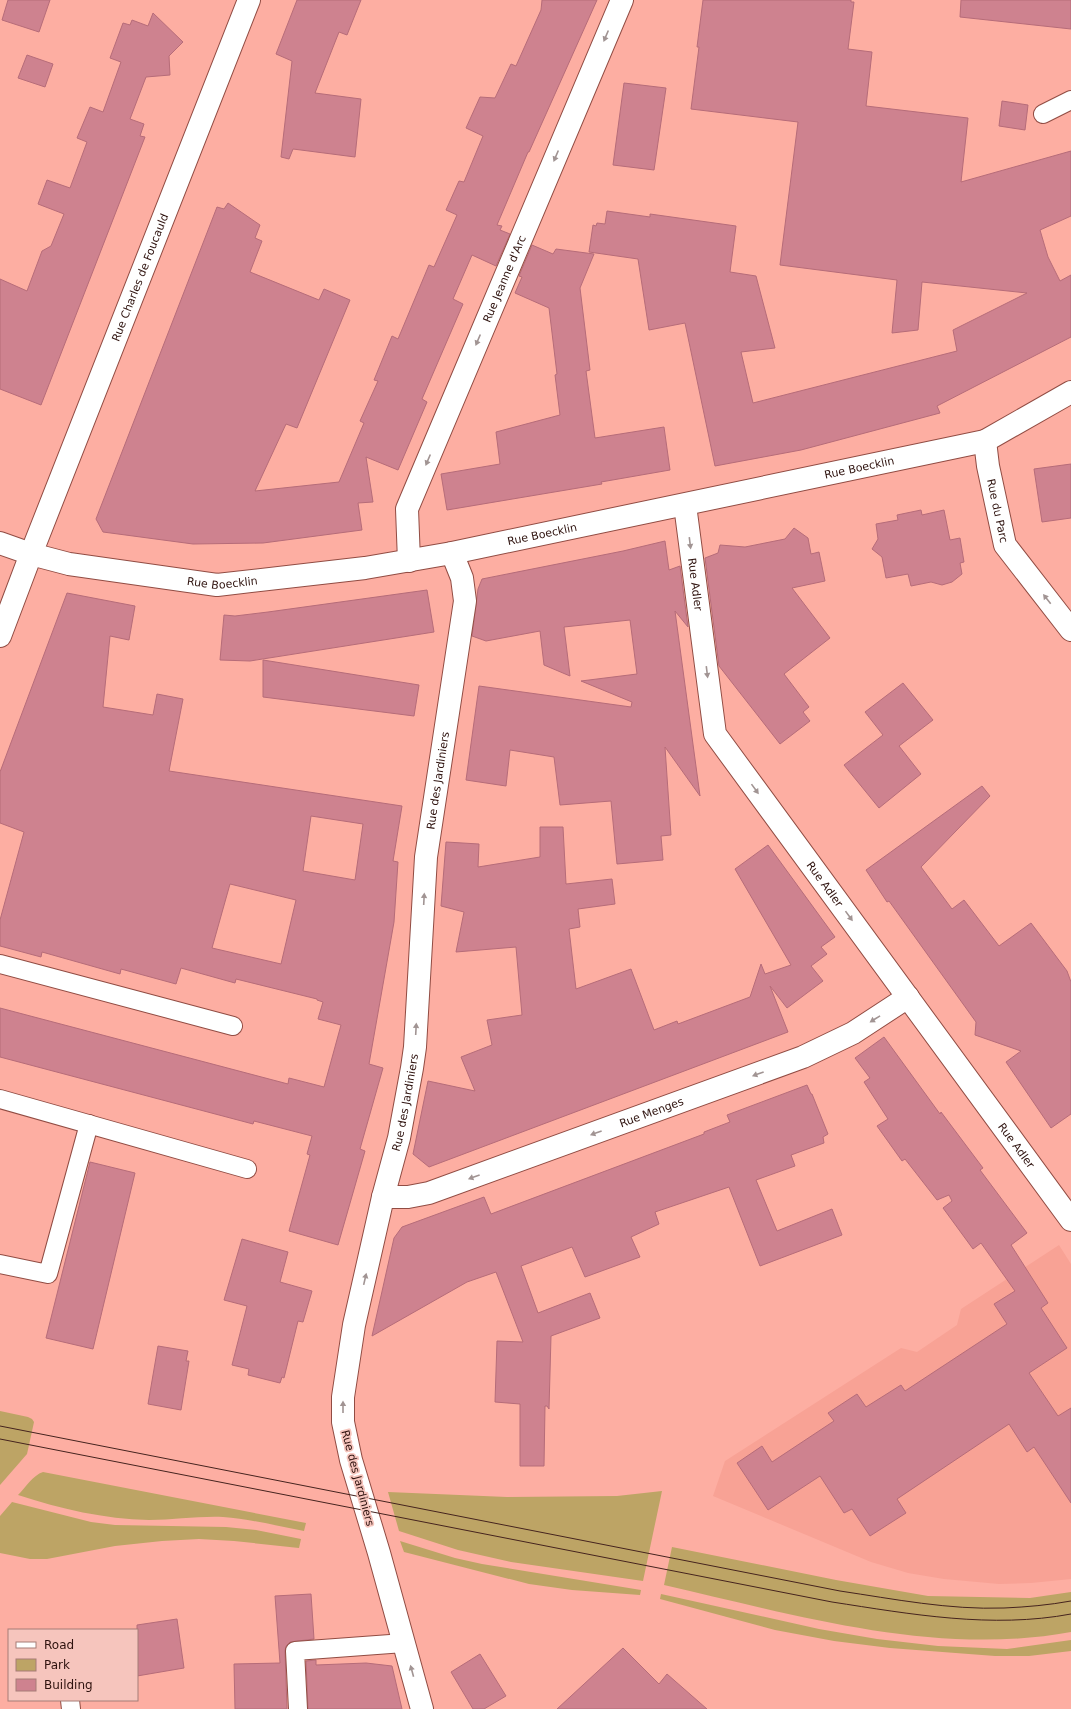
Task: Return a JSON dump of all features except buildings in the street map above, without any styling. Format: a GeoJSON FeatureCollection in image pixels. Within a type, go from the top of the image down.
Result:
{"type":"FeatureCollection","features":[{"type":"Feature","properties":{"kind":"street","name":"Rue Charles de Foucauld"},"geometry":{"type":"LineString","coordinates":[[0,636],[249,0]]}},
{"type":"Feature","properties":{"kind":"street","name":"Rue Jeanne d'Arc"},"geometry":{"type":"LineString","coordinates":[[408,561],[407,509],[622,0]]}},
{"type":"Feature","properties":{"kind":"street","name":"Rue Boecklin"},"geometry":{"type":"LineString","coordinates":[[0,543],[31,554],[69,564],[217,585],[366,568],[452,553],[985,441],[1071,392]]}},
{"type":"Feature","properties":{"kind":"street","name":"Rue du Parc"},"geometry":{"type":"LineString","coordinates":[[985,441],[988,466],[1005,545],[1071,630]]}},
{"type":"Feature","properties":{"kind":"street","name":"Rue Adler"},"geometry":{"type":"LineString","coordinates":[[685,505],[715,734],[1071,1220]]}},
{"type":"Feature","properties":{"kind":"street","name":"Rue des Jardiniers"},"geometry":{"type":"LineString","coordinates":[[422,1709],[351,1460],[343,1422],[343,1397],[354,1325],[383,1197],[399,1138],[415,1047],[426,857],[465,600],[462,578],[452,553]]}},
{"type":"Feature","properties":{"kind":"street","name":"Rue Menges"},"geometry":{"type":"LineString","coordinates":[[383,1197],[408,1197],[429,1193],[803,1057],[853,1033],[908,998]]}},
{"type":"Feature","properties":{"kind":"lane"},"geometry":{"type":"LineString","coordinates":[[1043,114],[1071,100]]}},
{"type":"Feature","properties":{"kind":"lane"},"geometry":{"type":"LineString","coordinates":[[0,964],[233,1026]]}},
{"type":"Feature","properties":{"kind":"lane"},"geometry":{"type":"LineString","coordinates":[[0,1099],[247,1169]]}},
{"type":"Feature","properties":{"kind":"lane"},"geometry":{"type":"LineString","coordinates":[[0,1264],[48,1274],[89,1124]]}},
{"type":"Feature","properties":{"kind":"lane"},"geometry":{"type":"LineString","coordinates":[[298,1709],[295,1651],[404,1643]]}},
{"type":"Feature","properties":{"kind":"shaded area"},"geometry":{"type":"Polygon","coordinates":[[[1059,1245],[1071,1264],[1071,1579],[1031,1583],[999,1584],[944,1579],[908,1573],[871,1562],[713,1496],[725,1461],[901,1348],[917,1352],[957,1325],[961,1309],[1059,1245]]]}},
{"type":"Feature","properties":{"kind":"green space"},"geometry":{"type":"Polygon","coordinates":[[[0,1411],[28,1417],[34,1422],[27,1454],[0,1485],[0,1411]]]}},
{"type":"Feature","properties":{"kind":"green space"},"geometry":{"type":"Polygon","coordinates":[[[43,1472],[306,1523],[304,1531],[223,1517],[149,1520],[116,1518],[66,1509],[18,1495],[33,1479],[43,1472]]]}},
{"type":"Feature","properties":{"kind":"green space"},"geometry":{"type":"Polygon","coordinates":[[[662,1491],[643,1581],[511,1562],[458,1550],[399,1531],[388,1492],[507,1497],[617,1496],[662,1491]]]}},
{"type":"Feature","properties":{"kind":"green space"},"geometry":{"type":"Polygon","coordinates":[[[12,1502],[91,1522],[115,1525],[226,1527],[256,1530],[301,1539],[299,1548],[199,1539],[115,1546],[47,1559],[30,1559],[0,1553],[0,1516],[12,1502]]]}},
{"type":"Feature","properties":{"kind":"green space"},"geometry":{"type":"Polygon","coordinates":[[[400,1541],[455,1558],[482,1564],[641,1590],[640,1595],[572,1590],[529,1584],[404,1552],[400,1541]]]}},
{"type":"Feature","properties":{"kind":"green space"},"geometry":{"type":"Polygon","coordinates":[[[672,1547],[836,1580],[928,1596],[1030,1598],[1071,1592],[1071,1632],[1020,1638],[969,1639],[917,1636],[815,1620],[664,1585],[672,1547]]]}},
{"type":"Feature","properties":{"kind":"green space"},"geometry":{"type":"Polygon","coordinates":[[[661,1594],[819,1629],[877,1639],[938,1646],[1007,1649],[1071,1640],[1071,1651],[1029,1656],[995,1656],[890,1648],[834,1641],[775,1630],[660,1599],[661,1594]]]}},
{"type":"Feature","properties":{"kind":"tram line"},"geometry":{"type":"LineString","coordinates":[[0,1426],[840,1591],[942,1606],[983,1608],[1013,1608],[1071,1601]]}},
{"type":"Feature","properties":{"kind":"tram line"},"geometry":{"type":"LineString","coordinates":[[0,1439],[832,1602],[921,1615],[981,1620],[1011,1620],[1071,1614]]}}]}
